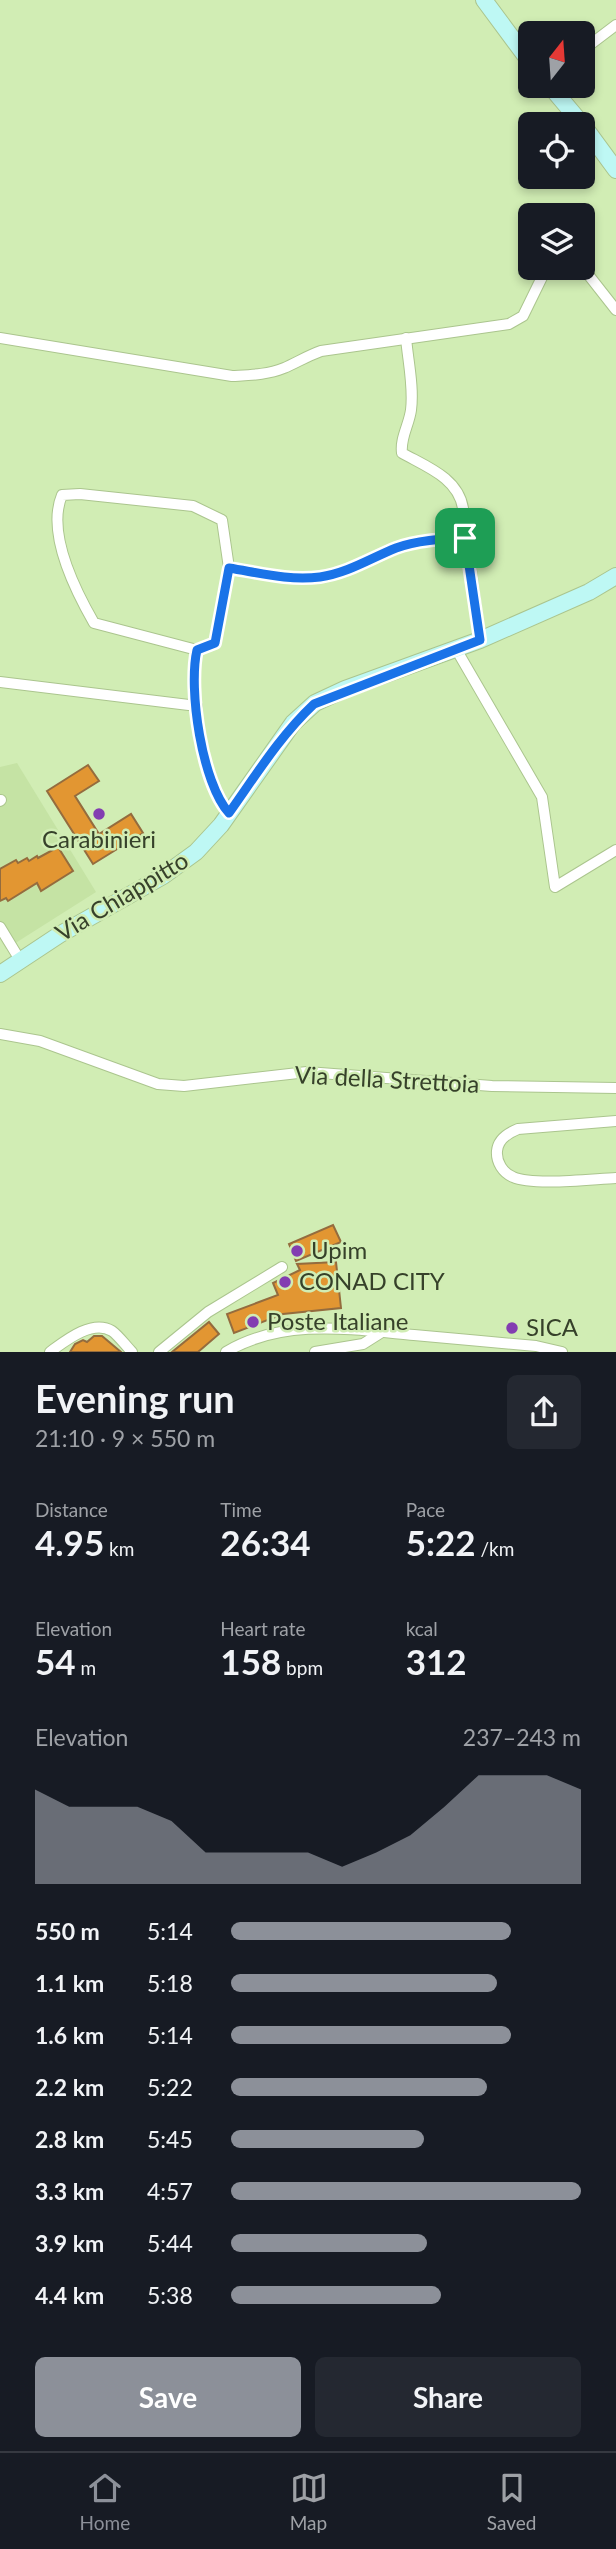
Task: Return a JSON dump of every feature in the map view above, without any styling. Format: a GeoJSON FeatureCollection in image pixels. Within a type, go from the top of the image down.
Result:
{"type":"FeatureCollection","features":[{"type":"Feature","properties":{"kind":"street"},"geometry":{"type":"LineString","coordinates":[[484,0],[518,46]]}},
{"type":"Feature","properties":{"kind":"street"},"geometry":{"type":"LineString","coordinates":[[595,41],[616,25]]}},
{"type":"Feature","properties":{"kind":"street"},"geometry":{"type":"LineString","coordinates":[[560,98],[573,112]]}},
{"type":"Feature","properties":{"kind":"street"},"geometry":{"type":"LineString","coordinates":[[595,141],[616,170]]}},
{"type":"Feature","properties":{"kind":"street"},"geometry":{"type":"LineString","coordinates":[[0,338],[232,376],[265,374],[321,351],[509,324],[523,317],[541,280]]}},
{"type":"Feature","properties":{"kind":"street"},"geometry":{"type":"LineString","coordinates":[[592,280],[616,310]]}},
{"type":"Feature","properties":{"kind":"street"},"geometry":{"type":"LineString","coordinates":[[406,338],[412,397],[411,413],[401,445],[402,453],[431,469],[458,491],[463,508],[480,640]]}},
{"type":"Feature","properties":{"kind":"street"},"geometry":{"type":"LineString","coordinates":[[80,494],[194,506],[222,520],[229,568],[215,643],[197,650],[94,623],[75,589],[59,537],[55,510],[62,495],[80,494]]}},
{"type":"Feature","properties":{"kind":"street"},"geometry":{"type":"LineString","coordinates":[[229,568],[284,578],[322,577],[361,565],[398,547],[441,539],[465,538]]}},
{"type":"Feature","properties":{"kind":"street","name":"Via Chiappitto"},"geometry":{"type":"LineString","coordinates":[[0,974],[163,876],[196,852],[229,813],[293,723],[314,704],[480,640],[589,592],[616,576]]}},
{"type":"Feature","properties":{"kind":"street"},"geometry":{"type":"LineString","coordinates":[[456,649],[542,797],[555,887],[616,850]]}},
{"type":"Feature","properties":{"kind":"street"},"geometry":{"type":"LineString","coordinates":[[197,650],[194,664],[199,735],[220,803],[229,813]]}},
{"type":"Feature","properties":{"kind":"street"},"geometry":{"type":"LineString","coordinates":[[0,682],[197,706]]}},
{"type":"Feature","properties":{"kind":"street"},"geometry":{"type":"LineString","coordinates":[[0,928],[20,960]]}},
{"type":"Feature","properties":{"kind":"street","name":"Via della Strettoia"},"geometry":{"type":"LineString","coordinates":[[0,1034],[40,1041],[158,1084],[184,1086],[307,1072],[492,1086],[616,1088]]}},
{"type":"Feature","properties":{"kind":"street"},"geometry":{"type":"LineString","coordinates":[[616,1121],[518,1129],[507,1134],[500,1142],[497,1152],[499,1164],[513,1177],[547,1180],[616,1178]]}},
{"type":"Feature","properties":{"kind":"street"},"geometry":{"type":"LineString","coordinates":[[159,1352],[208,1312],[282,1267]]}},
{"type":"Feature","properties":{"kind":"street"},"geometry":{"type":"LineString","coordinates":[[50,1352],[72,1337],[101,1328],[111,1331],[132,1352]]}},
{"type":"Feature","properties":{"kind":"street"},"geometry":{"type":"LineString","coordinates":[[226,1352],[242,1342],[265,1334],[298,1329],[382,1332],[536,1346],[562,1352]]}},
{"type":"Feature","properties":{"kind":"street"},"geometry":{"type":"LineString","coordinates":[[354,1330],[359,1338],[354,1345]]}},
{"type":"Feature","properties":{"kind":"street"},"geometry":{"type":"LineString","coordinates":[[315,1352],[363,1344],[382,1332]]}},
{"type":"Feature","properties":{"kind":"shaded area"},"geometry":{"type":"Polygon","coordinates":[[[17,763],[96,892],[6,949],[0,939],[0,767],[17,763]]]}},
{"type":"Feature","properties":{"kind":"building"},"geometry":{"type":"Polygon","coordinates":[[[88,765],[99,781],[75,796],[99,834],[131,814],[143,833],[93,864],[47,791],[88,765]]]}},
{"type":"Feature","properties":{"kind":"building"},"geometry":{"type":"Polygon","coordinates":[[[58,847],[73,871],[41,891],[37,883],[8,901],[6,898],[0,901],[0,869],[16,860],[18,863],[27,858],[29,861],[37,856],[38,858],[58,847]]]}},
{"type":"Feature","properties":{"kind":"building"},"geometry":{"type":"Polygon","coordinates":[[[333,1225],[341,1242],[296,1261],[289,1244],[333,1225]]]}},
{"type":"Feature","properties":{"kind":"building"},"geometry":{"type":"Polygon","coordinates":[[[336,1262],[341,1308],[283,1314],[234,1333],[227,1314],[278,1295],[273,1283],[300,1270],[297,1264],[336,1262]]]}},
{"type":"Feature","properties":{"kind":"building"},"geometry":{"type":"Polygon","coordinates":[[[209,1322],[219,1334],[198,1352],[172,1352],[209,1322]]]}},
{"type":"Feature","properties":{"kind":"building"},"geometry":{"type":"Polygon","coordinates":[[[94,1336],[102,1336],[121,1352],[70,1352],[75,1344],[83,1340],[87,1342],[94,1336]]]}},
{"type":"Feature","properties":{"kind":"place","name":"Carabinieri"},"geometry":{"type":"Point","coordinates":[99,814]}},
{"type":"Feature","properties":{"kind":"place","name":"Upim"},"geometry":{"type":"Point","coordinates":[297,1251]}},
{"type":"Feature","properties":{"kind":"place","name":"CONAD CITY"},"geometry":{"type":"Point","coordinates":[285,1282]}},
{"type":"Feature","properties":{"kind":"place","name":"Poste Italiane"},"geometry":{"type":"Point","coordinates":[253,1322]}},
{"type":"Feature","properties":{"kind":"place","name":"SICA"},"geometry":{"type":"Point","coordinates":[512,1328]}},
{"type":"Feature","properties":{"kind":"route"},"geometry":{"type":"LineString","coordinates":[[465,538],[480,640],[314,704],[293,723],[229,813],[220,803],[199,735],[194,664],[197,650],[215,643],[229,568],[284,578],[322,577],[361,565],[398,547],[441,539],[465,538]]}}]}
